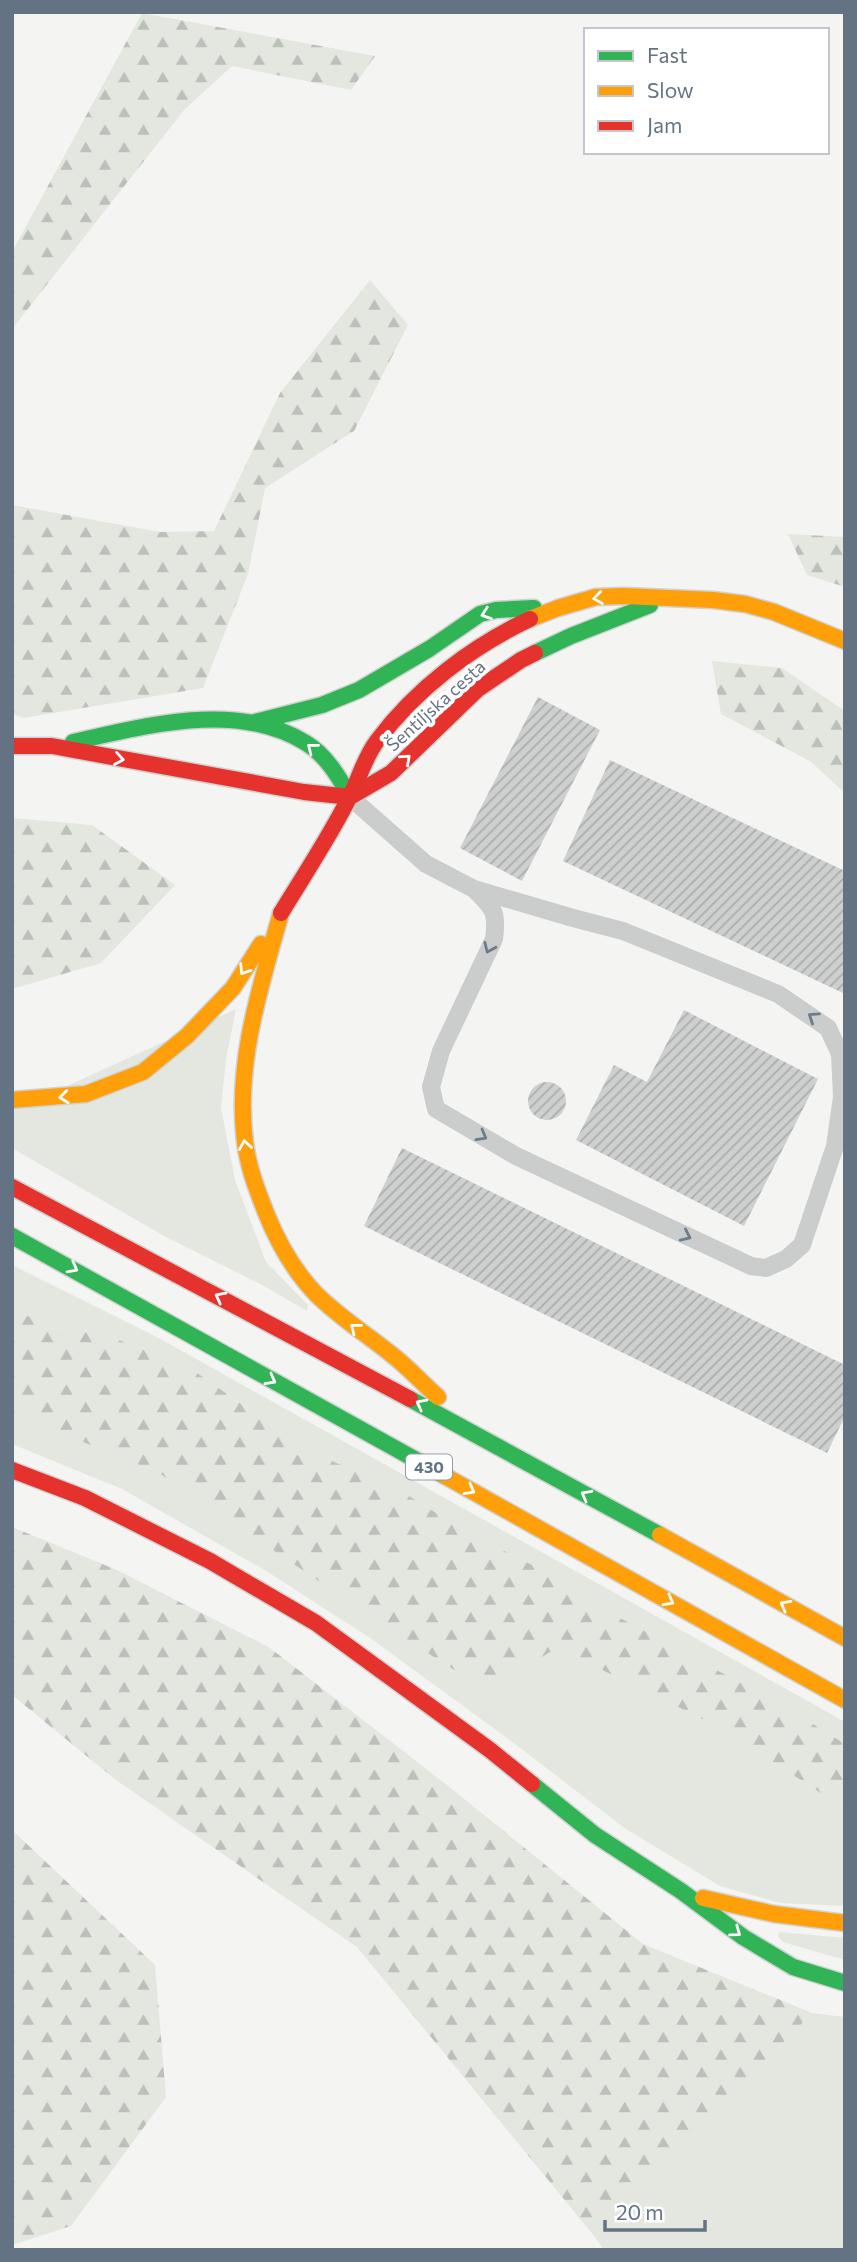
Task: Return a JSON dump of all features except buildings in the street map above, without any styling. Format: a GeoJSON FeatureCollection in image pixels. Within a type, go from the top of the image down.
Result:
{"type":"FeatureCollection","features":[{"type":"Feature","properties":{"kind":"main road","name":"Šentiljska cesta"},"geometry":{"type":"LineString","coordinates":[[350,797],[360,770],[391,723],[456,663],[500,634],[554,610],[588,599],[617,596],[730,602],[781,614],[845,640]]}},
{"type":"Feature","properties":{"kind":"main road","name":"Šentiljska cesta"},"geometry":{"type":"LineString","coordinates":[[350,797],[391,773],[478,689],[521,660],[571,636],[665,600]]}},
{"type":"Feature","properties":{"kind":"main road"},"geometry":{"type":"LineString","coordinates":[[52,746],[130,730],[188,722],[255,722],[322,705],[359,690],[429,649],[480,614],[496,610],[531,608],[554,610]]}},
{"type":"Feature","properties":{"kind":"main road"},"geometry":{"type":"LineString","coordinates":[[255,722],[304,742],[323,757],[350,797]]}},
{"type":"Feature","properties":{"kind":"main road"},"geometry":{"type":"LineString","coordinates":[[12,746],[52,746],[304,792],[350,797]]}},
{"type":"Feature","properties":{"kind":"main road"},"geometry":{"type":"LineString","coordinates":[[12,1100],[86,1094],[143,1072],[187,1036],[233,988],[350,797]]}},
{"type":"Feature","properties":{"kind":"main road"},"geometry":{"type":"LineString","coordinates":[[281,913],[255,1010],[243,1070],[241,1121],[248,1167],[263,1211],[287,1258],[316,1293],[352,1327],[392,1355],[481,1436]]}},
{"type":"Feature","properties":{"kind":"main road"},"geometry":{"type":"LineString","coordinates":[[12,1187],[481,1436],[845,1639]]}},
{"type":"Feature","properties":{"kind":"main road","name":"430"},"geometry":{"type":"LineString","coordinates":[[12,1236],[845,1700]]}},
{"type":"Feature","properties":{"kind":"main road"},"geometry":{"type":"LineString","coordinates":[[12,1470],[85,1498],[197,1554],[316,1623],[490,1750],[595,1835],[681,1891],[743,1937],[793,1967],[845,1983]]}},
{"type":"Feature","properties":{"kind":"main road"},"geometry":{"type":"LineString","coordinates":[[681,1891],[738,1909],[781,1917],[845,1923]]}},
{"type":"Feature","properties":{"kind":"lane"},"geometry":{"type":"LineString","coordinates":[[350,797],[426,864],[474,889],[623,931],[778,994],[828,1028],[840,1054],[842,1097],[835,1146],[802,1245],[786,1259],[766,1268],[751,1266],[516,1156],[436,1109],[431,1087],[441,1051],[494,939],[497,919],[490,906],[474,889]]}},
{"type":"Feature","properties":{"kind":"green space"},"geometry":{"type":"Polygon","coordinates":[[[142,13],[375,56],[351,90],[232,66],[184,110],[12,329],[12,252],[142,13]]]}},
{"type":"Feature","properties":{"kind":"green space"},"geometry":{"type":"Polygon","coordinates":[[[370,280],[408,325],[354,431],[265,488],[248,574],[203,688],[23,718],[12,713],[12,505],[160,532],[214,531],[280,393],[370,280]]]}},
{"type":"Feature","properties":{"kind":"green space"},"geometry":{"type":"Polygon","coordinates":[[[788,534],[845,537],[845,587],[807,575],[788,534]]]}},
{"type":"Feature","properties":{"kind":"green space"},"geometry":{"type":"Polygon","coordinates":[[[712,661],[782,668],[845,711],[845,793],[810,761],[721,714],[712,661]]]}},
{"type":"Feature","properties":{"kind":"green space"},"geometry":{"type":"Polygon","coordinates":[[[12,818],[92,825],[175,885],[101,963],[12,989],[12,818]]]}},
{"type":"Feature","properties":{"kind":"green space"},"geometry":{"type":"Polygon","coordinates":[[[236,1009],[226,1059],[221,1108],[235,1180],[266,1262],[308,1305],[307,1311],[264,1286],[164,1236],[12,1148],[12,1111],[236,1009]]]}},
{"type":"Feature","properties":{"kind":"green space"},"geometry":{"type":"Polygon","coordinates":[[[12,1265],[157,1337],[845,1722],[845,1744],[789,1709],[585,1599],[556,1577],[463,1530],[398,1489],[306,1450],[193,1370],[102,1333],[54,1329],[12,1308],[12,1265]]]}},
{"type":"Feature","properties":{"kind":"green space"},"geometry":{"type":"Polygon","coordinates":[[[12,1308],[54,1329],[102,1333],[193,1370],[306,1450],[398,1489],[463,1530],[556,1577],[585,1599],[789,1709],[845,1744],[845,1809],[721,1728],[557,1648],[486,1690],[388,1628],[159,1473],[12,1413],[12,1308]]]}},
{"type":"Feature","properties":{"kind":"green space"},"geometry":{"type":"Polygon","coordinates":[[[12,1413],[159,1473],[388,1628],[557,1648],[721,1728],[845,1809],[845,1906],[781,1903],[720,1886],[626,1829],[373,1640],[268,1572],[122,1489],[12,1444],[12,1413]]]}},
{"type":"Feature","properties":{"kind":"green space"},"geometry":{"type":"Polygon","coordinates":[[[12,1527],[117,1570],[270,1648],[447,1785],[643,1944],[812,2013],[595,2237],[357,1947],[116,1780],[12,1695],[12,1527]]]}},
{"type":"Feature","properties":{"kind":"green space"},"geometry":{"type":"Polygon","coordinates":[[[12,1830],[155,1965],[166,2097],[71,2226],[12,2245],[12,1830]]]}},
{"type":"Feature","properties":{"kind":"green space"},"geometry":{"type":"Polygon","coordinates":[[[779,1932],[845,1938],[845,1960],[783,1942],[778,1937],[779,1932]]]}},
{"type":"Feature","properties":{"kind":"green space"},"geometry":{"type":"Polygon","coordinates":[[[812,2013],[845,2017],[845,2250],[604,2250],[595,2237],[812,2013]]]}},
{"type":"Feature","properties":{"kind":"traffic: fast"},"geometry":{"type":"LineString","coordinates":[[535,653],[650,605]]}},
{"type":"Feature","properties":{"kind":"traffic: fast"},"geometry":{"type":"LineString","coordinates":[[255,722],[322,705],[359,690],[429,649],[480,614],[496,610],[534,608]]}},
{"type":"Feature","properties":{"kind":"traffic: fast"},"geometry":{"type":"LineString","coordinates":[[73,742],[130,729],[191,720],[251,722],[279,730],[313,748],[331,767],[350,797]]}},
{"type":"Feature","properties":{"kind":"traffic: fast"},"geometry":{"type":"LineString","coordinates":[[12,1236],[445,1476]]}},
{"type":"Feature","properties":{"kind":"traffic: fast"},"geometry":{"type":"LineString","coordinates":[[410,1399],[660,1535]]}},
{"type":"Feature","properties":{"kind":"traffic: fast"},"geometry":{"type":"LineString","coordinates":[[532,1784],[595,1835],[681,1891],[743,1937],[793,1967],[845,1983]]}},
{"type":"Feature","properties":{"kind":"traffic: slow"},"geometry":{"type":"LineString","coordinates":[[530,619],[596,597],[713,600],[745,604],[774,612],[845,641]]}},
{"type":"Feature","properties":{"kind":"traffic: slow"},"geometry":{"type":"LineString","coordinates":[[281,913],[246,1055],[243,1113],[246,1151],[253,1178],[276,1235],[308,1285],[438,1397]]}},
{"type":"Feature","properties":{"kind":"traffic: slow"},"geometry":{"type":"LineString","coordinates":[[12,1100],[86,1094],[143,1072],[187,1036],[233,988],[261,944]]}},
{"type":"Feature","properties":{"kind":"traffic: slow"},"geometry":{"type":"LineString","coordinates":[[445,1476],[845,1700]]}},
{"type":"Feature","properties":{"kind":"traffic: slow"},"geometry":{"type":"LineString","coordinates":[[660,1535],[845,1638]]}},
{"type":"Feature","properties":{"kind":"traffic: slow"},"geometry":{"type":"LineString","coordinates":[[703,1898],[774,1914],[845,1923]]}},
{"type":"Feature","properties":{"kind":"traffic: jam"},"geometry":{"type":"LineString","coordinates":[[281,913],[341,813],[372,748],[392,722],[427,687],[466,656],[530,619]]}},
{"type":"Feature","properties":{"kind":"traffic: jam"},"geometry":{"type":"LineString","coordinates":[[12,746],[52,746],[304,792],[350,797],[391,773],[478,689],[535,653]]}},
{"type":"Feature","properties":{"kind":"traffic: jam"},"geometry":{"type":"LineString","coordinates":[[12,1187],[410,1399]]}},
{"type":"Feature","properties":{"kind":"traffic: jam"},"geometry":{"type":"LineString","coordinates":[[12,1470],[85,1498],[210,1561],[316,1623],[490,1750],[532,1784]]}}]}
